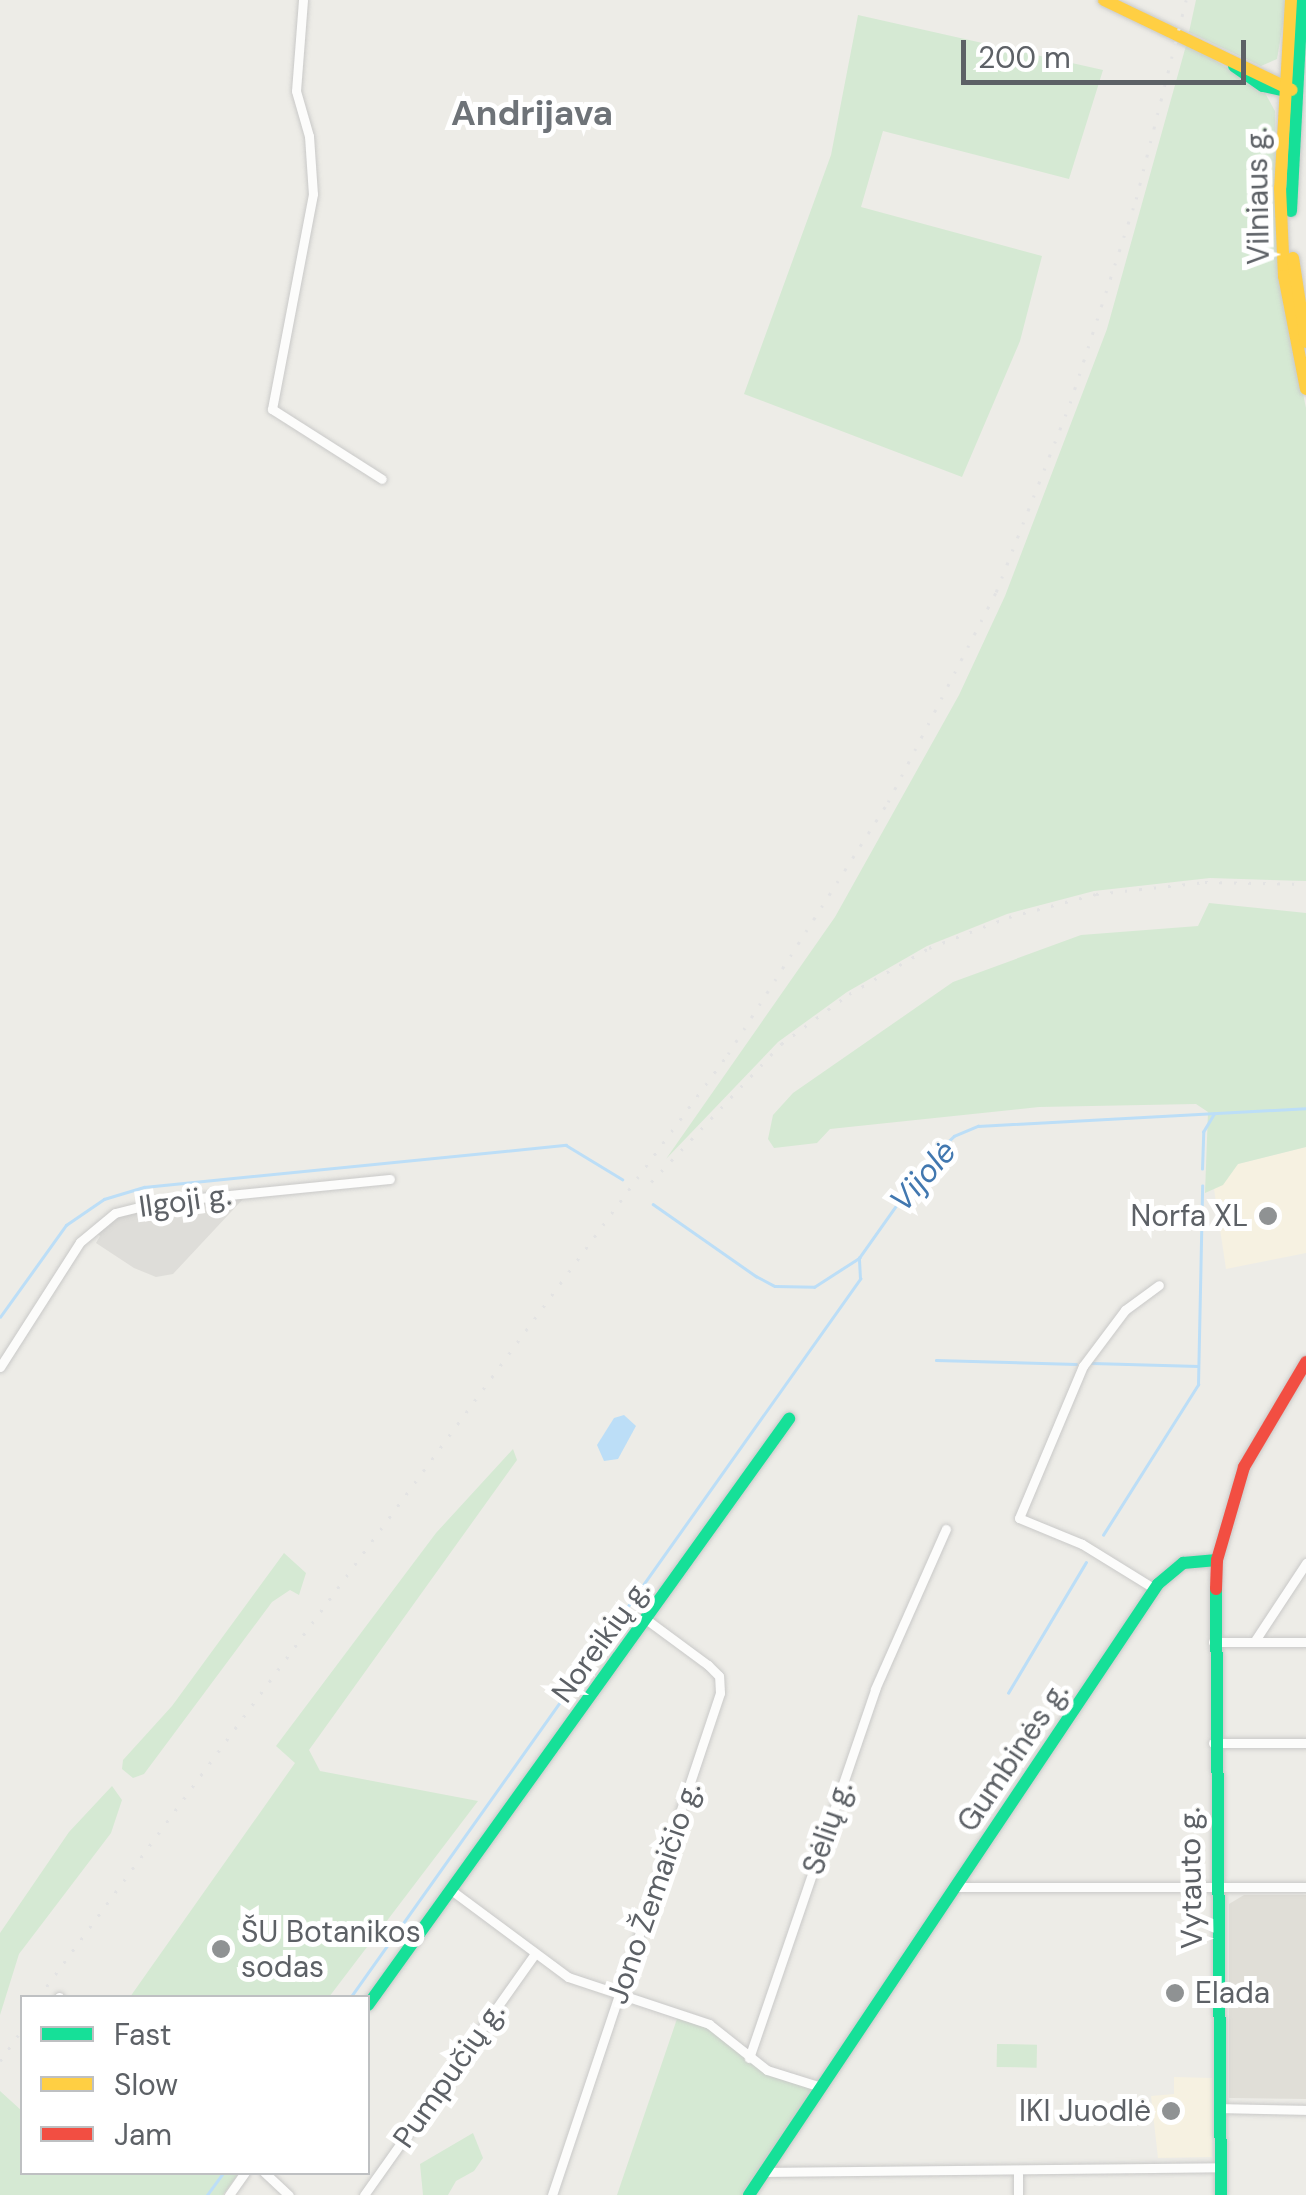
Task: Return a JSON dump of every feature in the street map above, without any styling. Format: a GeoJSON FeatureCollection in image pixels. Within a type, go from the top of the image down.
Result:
{"type":"FeatureCollection","features":[{"type":"Feature","properties":{"kind":"main road"},"geometry":{"type":"LineString","coordinates":[[1104,0],[1129,4],[1286,89]]}},
{"type":"Feature","properties":{"kind":"main road","name":"Vilniaus g."},"geometry":{"type":"LineString","coordinates":[[1290,0],[1284,276],[1306,389]]}},
{"type":"Feature","properties":{"kind":"main road","name":"Vilniaus g."},"geometry":{"type":"LineString","coordinates":[[1302,0],[1286,89],[1291,220],[1306,342]]}},
{"type":"Feature","properties":{"kind":"main road"},"geometry":{"type":"LineString","coordinates":[[1217,1560],[1244,1467],[1305,1367]]}},
{"type":"Feature","properties":{"kind":"main road","name":"Noreikių g."},"geometry":{"type":"LineString","coordinates":[[370,2001],[788,1420]]}},
{"type":"Feature","properties":{"kind":"main road","name":"Gumbinės g."},"geometry":{"type":"LineString","coordinates":[[749,2195],[1155,1589],[1183,1563],[1217,1560]]}},
{"type":"Feature","properties":{"kind":"main road","name":"Vytauto g."},"geometry":{"type":"LineString","coordinates":[[1217,1560],[1213,1642],[1221,2195]]}},
{"type":"Feature","properties":{"kind":"street"},"geometry":{"type":"LineString","coordinates":[[303,0],[296,91],[309,136],[313,194],[272,409],[382,479]]}},
{"type":"Feature","properties":{"kind":"street","name":"Ilgoji g."},"geometry":{"type":"LineString","coordinates":[[0,1367],[80,1242],[115,1213],[159,1202],[390,1179]]}},
{"type":"Feature","properties":{"kind":"street"},"geometry":{"type":"LineString","coordinates":[[1155,1589],[1082,1544],[1020,1518],[1083,1366],[1125,1310],[1159,1285]]}},
{"type":"Feature","properties":{"kind":"street","name":"Sėlių g."},"geometry":{"type":"LineString","coordinates":[[749,2058],[875,1689],[946,1529]]}},
{"type":"Feature","properties":{"kind":"street"},"geometry":{"type":"LineString","coordinates":[[1254,1642],[1306,1563]]}},
{"type":"Feature","properties":{"kind":"street","name":"Jono Žemaičio g."},"geometry":{"type":"LineString","coordinates":[[552,2195],[720,1694],[719,1676],[647,1620]]}},
{"type":"Feature","properties":{"kind":"street"},"geometry":{"type":"LineString","coordinates":[[1213,1642],[1306,1642]]}},
{"type":"Feature","properties":{"kind":"street"},"geometry":{"type":"LineString","coordinates":[[1214,1743],[1306,1744]]}},
{"type":"Feature","properties":{"kind":"street"},"geometry":{"type":"LineString","coordinates":[[956,1886],[1306,1888]]}},
{"type":"Feature","properties":{"kind":"street"},"geometry":{"type":"LineString","coordinates":[[451,1890],[568,1977],[620,1991],[709,2024],[749,2058],[821,2088]]}},
{"type":"Feature","properties":{"kind":"street","name":"Pumpučių g."},"geometry":{"type":"LineString","coordinates":[[364,2195],[534,1954]]}},
{"type":"Feature","properties":{"kind":"street"},"geometry":{"type":"LineString","coordinates":[[1220,2108],[1306,2110]]}},
{"type":"Feature","properties":{"kind":"street"},"geometry":{"type":"LineString","coordinates":[[764,2172],[1018,2174],[1221,2167]]}},
{"type":"Feature","properties":{"kind":"street"},"geometry":{"type":"LineString","coordinates":[[1018,2174],[1018,2195]]}},
{"type":"Feature","properties":{"kind":"street"},"geometry":{"type":"LineString","coordinates":[[267,2175],[289,2195]]}},
{"type":"Feature","properties":{"kind":"shaded area"},"geometry":{"type":"Polygon","coordinates":[[[1306,1147],[1306,1253],[1226,1269],[1214,1189],[1238,1164],[1306,1147]]]}},
{"type":"Feature","properties":{"kind":"shaded area"},"geometry":{"type":"Polygon","coordinates":[[[244,1198],[173,1274],[156,1277],[134,1268],[96,1243],[100,1236],[94,1231],[123,1213],[244,1198]]]}},
{"type":"Feature","properties":{"kind":"shaded area"},"geometry":{"type":"Polygon","coordinates":[[[1244,1895],[1306,1895],[1306,2099],[1229,2098],[1229,1904],[1244,1895]]]}},
{"type":"Feature","properties":{"kind":"shaded area"},"geometry":{"type":"Polygon","coordinates":[[[1174,2077],[1212,2078],[1212,2157],[1158,2158],[1151,2096],[1174,2094],[1174,2077]]]}},
{"type":"Feature","properties":{"kind":"green space"},"geometry":{"type":"Polygon","coordinates":[[[1196,0],[1287,0],[1277,59],[1261,66],[1189,32],[1196,0]]]}},
{"type":"Feature","properties":{"kind":"green space"},"geometry":{"type":"Polygon","coordinates":[[[858,15],[1103,70],[1069,179],[883,131],[861,207],[1042,256],[1020,341],[962,477],[744,394],[831,155],[858,15]]]}},
{"type":"Feature","properties":{"kind":"green space"},"geometry":{"type":"Polygon","coordinates":[[[1187,42],[1265,93],[1275,111],[1279,277],[1306,408],[1306,881],[1210,878],[1094,891],[1007,914],[927,946],[847,992],[778,1042],[666,1159],[835,917],[959,695],[1005,596],[1107,329],[1187,42]]]}},
{"type":"Feature","properties":{"kind":"green space"},"geometry":{"type":"Polygon","coordinates":[[[1209,903],[1306,913],[1306,1147],[1238,1164],[1223,1185],[1205,1193],[1208,1112],[1196,1104],[1039,1107],[830,1129],[817,1143],[774,1148],[768,1139],[773,1115],[793,1093],[953,982],[1081,935],[1198,926],[1209,903]]]}},
{"type":"Feature","properties":{"kind":"green space"},"geometry":{"type":"Polygon","coordinates":[[[513,1449],[517,1460],[309,1750],[320,1771],[478,1801],[331,1995],[131,1995],[295,1763],[276,1746],[436,1533],[513,1449]]]}},
{"type":"Feature","properties":{"kind":"green space"},"geometry":{"type":"Polygon","coordinates":[[[284,1553],[306,1573],[299,1595],[290,1590],[272,1602],[144,1774],[133,1778],[122,1769],[123,1760],[172,1706],[284,1553]]]}},
{"type":"Feature","properties":{"kind":"green space"},"geometry":{"type":"Polygon","coordinates":[[[112,1786],[122,1800],[111,1833],[19,1954],[0,2015],[0,1933],[69,1832],[112,1786]]]}},
{"type":"Feature","properties":{"kind":"green space"},"geometry":{"type":"Polygon","coordinates":[[[679,2013],[709,2024],[767,2070],[821,2087],[749,2195],[617,2195],[679,2013]]]}},
{"type":"Feature","properties":{"kind":"green space"},"geometry":{"type":"Polygon","coordinates":[[[997,2044],[1037,2045],[1037,2068],[997,2067],[997,2044]]]}},
{"type":"Feature","properties":{"kind":"green space"},"geometry":{"type":"Polygon","coordinates":[[[0,2091],[20,2109],[20,2175],[238,2175],[223,2195],[0,2195],[0,2091]]]}},
{"type":"Feature","properties":{"kind":"green space"},"geometry":{"type":"Polygon","coordinates":[[[473,2133],[483,2158],[474,2171],[456,2181],[448,2195],[423,2195],[420,2164],[473,2133]]]}},
{"type":"Feature","properties":{"kind":"water"},"geometry":{"type":"Polygon","coordinates":[[[624,1415],[636,1426],[618,1459],[604,1461],[597,1445],[614,1418],[624,1415]]]}},
{"type":"Feature","properties":{"kind":"waterway","name":"Vijolė"},"geometry":{"type":"LineString","coordinates":[[653,1204],[775,1286],[814,1287],[859,1258],[927,1162],[954,1136],[978,1126],[1306,1108]]}},
{"type":"Feature","properties":{"kind":"waterway"},"geometry":{"type":"LineString","coordinates":[[1202,1169],[1203,1132],[1214,1114]]}},
{"type":"Feature","properties":{"kind":"waterway","name":"Vijolė"},"geometry":{"type":"LineString","coordinates":[[0,1317],[66,1225],[104,1199],[144,1187],[566,1145],[622,1179]]}},
{"type":"Feature","properties":{"kind":"waterway"},"geometry":{"type":"LineString","coordinates":[[1103,1535],[1198,1385],[1202,1186]]}},
{"type":"Feature","properties":{"kind":"waterway"},"geometry":{"type":"LineString","coordinates":[[352,1995],[860,1279],[859,1258]]}},
{"type":"Feature","properties":{"kind":"waterway"},"geometry":{"type":"LineString","coordinates":[[936,1360],[1076,1364]]}},
{"type":"Feature","properties":{"kind":"waterway"},"geometry":{"type":"LineString","coordinates":[[1092,1363],[1198,1366]]}},
{"type":"Feature","properties":{"kind":"waterway"},"geometry":{"type":"LineString","coordinates":[[1008,1693],[1086,1562]]}},
{"type":"Feature","properties":{"kind":"waterway"},"geometry":{"type":"LineString","coordinates":[[207,2195],[222,2175]]}},
{"type":"Feature","properties":{"kind":"railway"},"geometry":{"type":"LineString","coordinates":[[40,1995],[728,1054],[888,802],[996,592],[1070,403],[1136,199],[1186,0]]}},
{"type":"Feature","properties":{"kind":"railway"},"geometry":{"type":"LineString","coordinates":[[651,1182],[781,1044],[849,994],[929,948],[1009,917],[1096,894],[1205,882],[1306,884]]}},
{"type":"Feature","properties":{"kind":"railway"},"geometry":{"type":"LineString","coordinates":[[0,2061],[20,2033]]}},
{"type":"Feature","properties":{"kind":"traffic: fast"},"geometry":{"type":"LineString","coordinates":[[1291,211],[1302,0]]}},
{"type":"Feature","properties":{"kind":"traffic: fast"},"geometry":{"type":"LineString","coordinates":[[1234,66],[1263,86],[1291,92]]}},
{"type":"Feature","properties":{"kind":"traffic: fast"},"geometry":{"type":"LineString","coordinates":[[370,2002],[789,1419]]}},
{"type":"Feature","properties":{"kind":"traffic: fast"},"geometry":{"type":"LineString","coordinates":[[749,2195],[1158,1584],[1183,1563],[1217,1560]]}},
{"type":"Feature","properties":{"kind":"traffic: fast"},"geometry":{"type":"LineString","coordinates":[[1216,1589],[1221,2195]]}},
{"type":"Feature","properties":{"kind":"traffic: slow"},"geometry":{"type":"LineString","coordinates":[[1104,0],[1292,90]]}},
{"type":"Feature","properties":{"kind":"traffic: slow"},"geometry":{"type":"LineString","coordinates":[[1291,0],[1280,188],[1284,276],[1306,389]]}},
{"type":"Feature","properties":{"kind":"traffic: slow"},"geometry":{"type":"LineString","coordinates":[[1293,258],[1306,342]]}},
{"type":"Feature","properties":{"kind":"traffic: jam"},"geometry":{"type":"LineString","coordinates":[[1216,1589],[1217,1560],[1244,1467],[1306,1362]]}},
{"type":"Feature","properties":{"kind":"place","name":"Norfa XL"},"geometry":{"type":"Point","coordinates":[1268,1216]}},
{"type":"Feature","properties":{"kind":"place","name":"ŠU Botanikos sodas"},"geometry":{"type":"Point","coordinates":[221,1949]}},
{"type":"Feature","properties":{"kind":"place","name":"Elada"},"geometry":{"type":"Point","coordinates":[1175,1993]}},
{"type":"Feature","properties":{"kind":"place","name":"IKI Juodlė"},"geometry":{"type":"Point","coordinates":[1171,2111]}},
{"type":"Feature","properties":{"kind":"district","name":"Andrijava"},"geometry":{"type":"Point","coordinates":[532,113]}}]}
